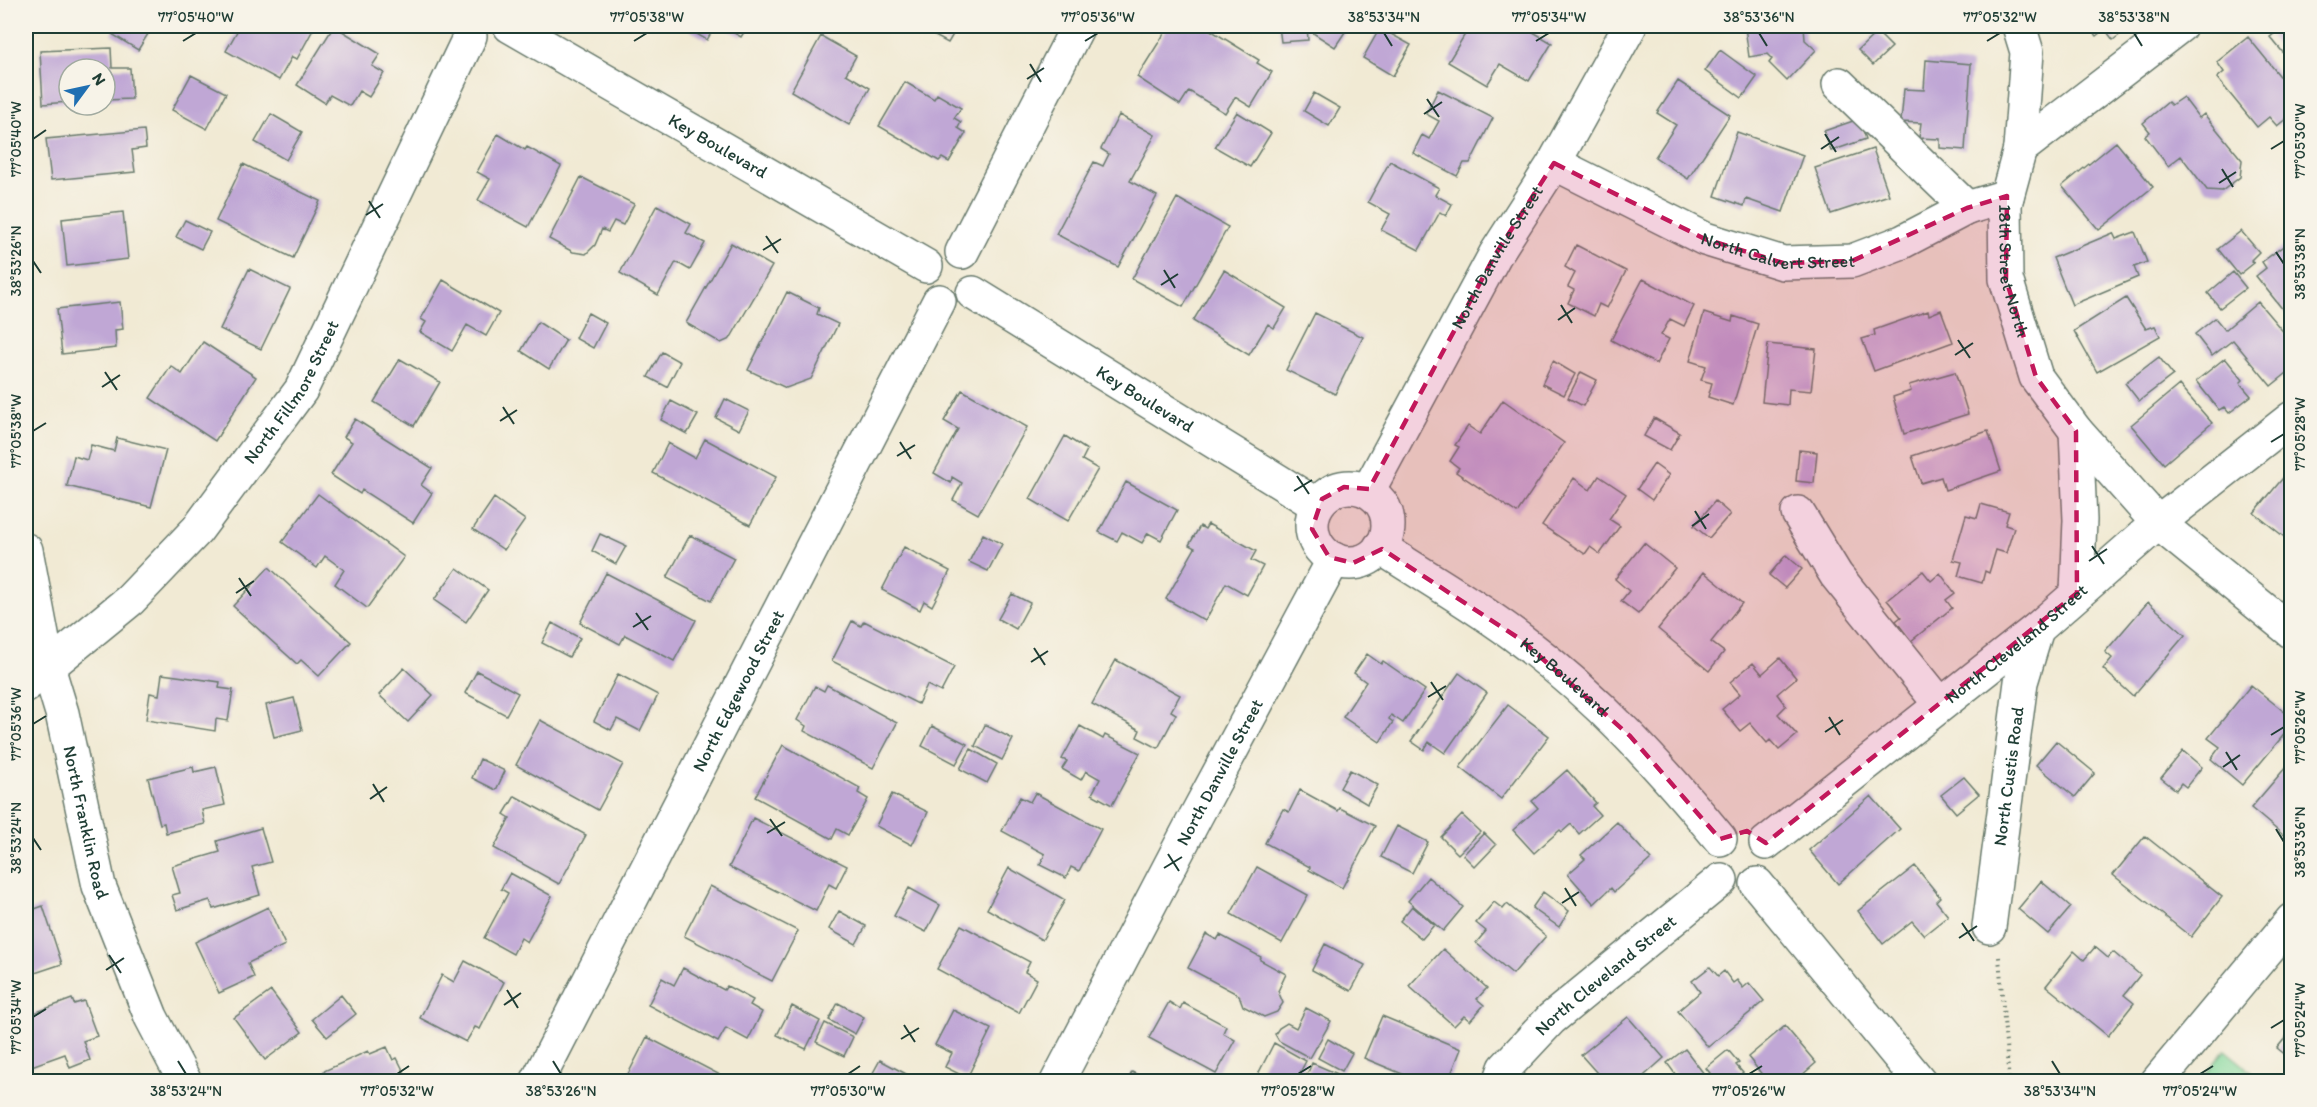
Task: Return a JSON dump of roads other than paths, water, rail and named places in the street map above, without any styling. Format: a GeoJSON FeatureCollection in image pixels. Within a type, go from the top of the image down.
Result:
{"type":"FeatureCollection","features":[{"type":"Feature","properties":{"kind":"street"},"geometry":{"type":"LineString","coordinates":[[464,31],[480,39],[492,39],[502,34],[510,26]]}},
{"type":"Feature","properties":{"kind":"street","name":"Key Boulevard"},"geometry":{"type":"LineString","coordinates":[[510,26],[926,266]]}},
{"type":"Feature","properties":{"kind":"street"},"geometry":{"type":"LineString","coordinates":[[962,252],[1078,26]]}},
{"type":"Feature","properties":{"kind":"street","name":"North Danville Street"},"geometry":{"type":"LineString","coordinates":[[1368,492],[1495,255],[1554,163],[1630,26]]}},
{"type":"Feature","properties":{"kind":"street","name":"18th Street North"},"geometry":{"type":"LineString","coordinates":[[2019,26],[2027,52],[2020,149],[2005,204],[2006,279],[2036,376],[2076,431],[2158,523],[2292,632]]}},
{"type":"Feature","properties":{"kind":"street"},"geometry":{"type":"LineString","coordinates":[[2020,149],[2180,26]]}},
{"type":"Feature","properties":{"kind":"street","name":"North Fillmore Street"},"geometry":{"type":"LineString","coordinates":[[37,676],[130,600],[197,530],[301,390],[464,31]]}},
{"type":"Feature","properties":{"kind":"street"},"geometry":{"type":"LineString","coordinates":[[1839,84],[1967,208]]}},
{"type":"Feature","properties":{"kind":"street","name":"North Calvert Street"},"geometry":{"type":"LineString","coordinates":[[1554,163],[1705,239],[1783,263],[1852,261],[1902,242],[1967,208],[2007,196]]}},
{"type":"Feature","properties":{"kind":"street"},"geometry":{"type":"LineString","coordinates":[[941,250],[962,252],[973,260],[978,271],[978,282],[973,293],[958,303],[939,301],[926,287],[923,277],[926,266],[934,254],[941,250]]}},
{"type":"Feature","properties":{"kind":"street","name":"Key Boulevard"},"geometry":{"type":"LineString","coordinates":[[973,293],[1317,506]]}},
{"type":"Feature","properties":{"kind":"street","name":"North Edgewood Street"},"geometry":{"type":"LineString","coordinates":[[537,1082],[939,301]]}},
{"type":"Feature","properties":{"kind":"street","name":"North Cleveland Street"},"geometry":{"type":"LineString","coordinates":[[1766,843],[2037,629],[2158,523],[2292,418]]}},
{"type":"Feature","properties":{"kind":"street"},"geometry":{"type":"LineString","coordinates":[[2076,431],[2080,520],[2078,594]]}},
{"type":"Feature","properties":{"kind":"street"},"geometry":{"type":"LineString","coordinates":[[1352,487],[1368,492],[1381,502],[1387,517],[1387,533],[1380,548],[1375,554],[1360,561],[1334,560],[1323,551],[1314,537],[1312,521],[1317,506],[1322,499],[1336,489],[1352,487]]}},
{"type":"Feature","properties":{"kind":"street"},"geometry":{"type":"LineString","coordinates":[[1798,513],[1836,575],[1940,704]]}},
{"type":"Feature","properties":{"kind":"street","name":"Key Boulevard"},"geometry":{"type":"LineString","coordinates":[[1380,548],[1520,639],[1560,672],[1630,736],[1720,839]]}},
{"type":"Feature","properties":{"kind":"street","name":"North Franklin Road"},"geometry":{"type":"LineString","coordinates":[[26,550],[37,676],[62,713],[99,886],[151,1017],[185,1082]]}},
{"type":"Feature","properties":{"kind":"street","name":"North Danville Street"},"geometry":{"type":"LineString","coordinates":[[1057,1082],[1196,816],[1334,560]]}},
{"type":"Feature","properties":{"kind":"street","name":"North Custis Road"},"geometry":{"type":"LineString","coordinates":[[1989,927],[2021,682],[2037,629]]}},
{"type":"Feature","properties":{"kind":"street"},"geometry":{"type":"LineString","coordinates":[[1732,831],[1747,831],[1754,833],[1766,843],[1770,856],[1769,869],[1757,884],[1738,889],[1726,885],[1721,880],[1712,863],[1713,850],[1720,839],[1732,831]]}},
{"type":"Feature","properties":{"kind":"street","name":"North Cleveland Street"},"geometry":{"type":"LineString","coordinates":[[1500,1082],[1505,1068],[1551,1019],[1721,880]]}},
{"type":"Feature","properties":{"kind":"street"},"geometry":{"type":"LineString","coordinates":[[1757,884],[1920,1082]]}},
{"type":"Feature","properties":{"kind":"street"},"geometry":{"type":"LineString","coordinates":[[2157,1082],[2292,920]]}}]}
